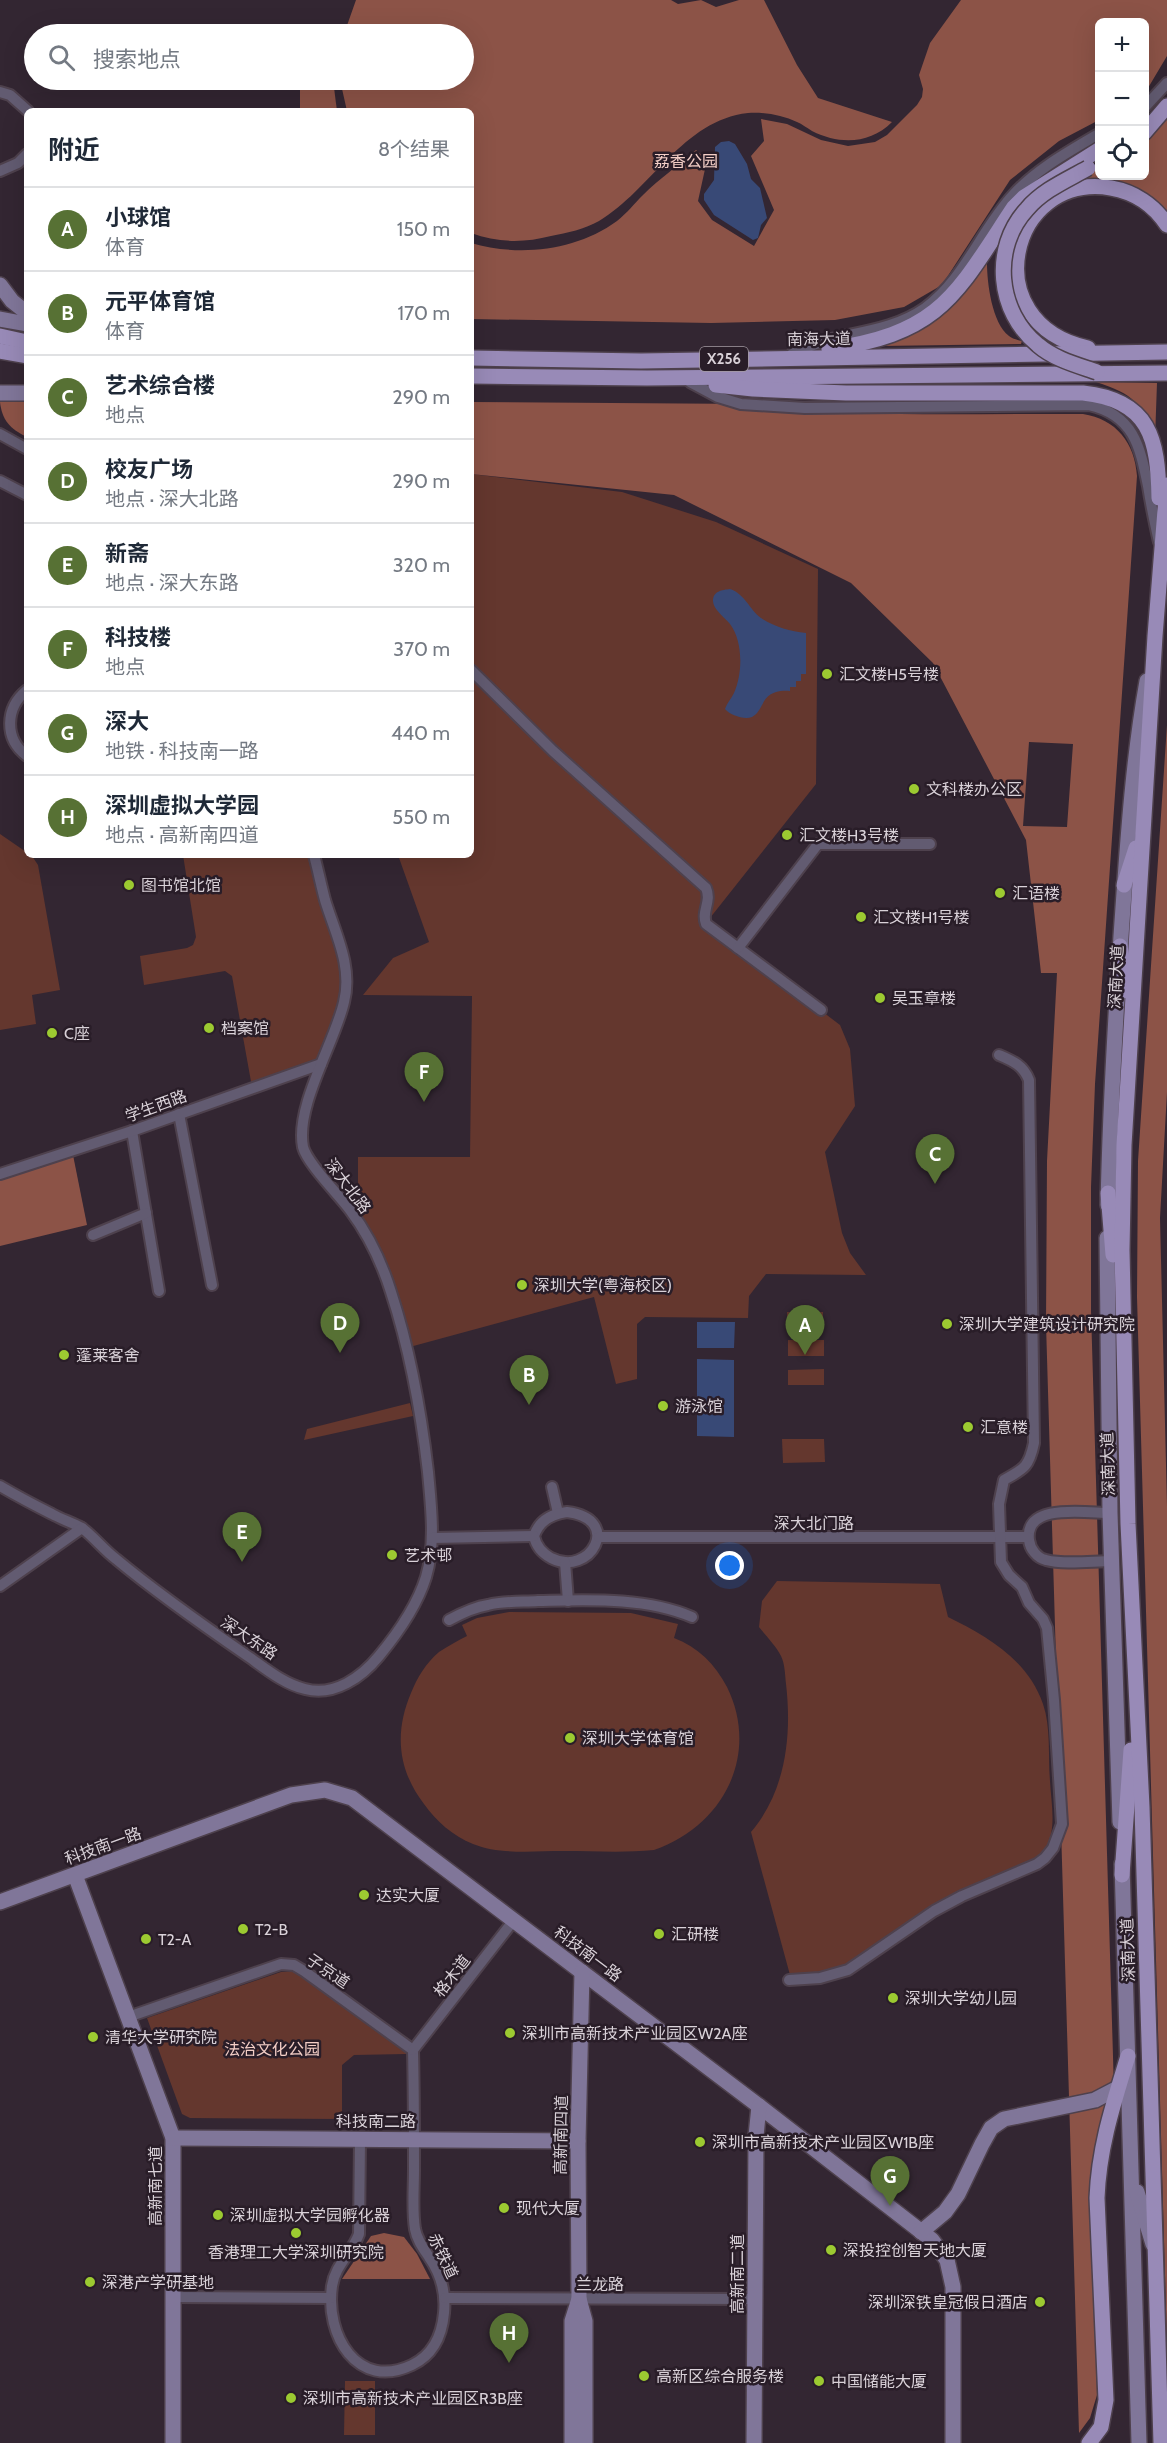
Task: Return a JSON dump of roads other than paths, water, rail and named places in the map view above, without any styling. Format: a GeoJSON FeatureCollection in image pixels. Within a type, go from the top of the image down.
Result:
{"type":"FeatureCollection","features":[{"type":"Feature","properties":{"kind":"main road"},"geometry":{"type":"LineString","coordinates":[[1149,119],[1165,109]]}},
{"type":"Feature","properties":{"kind":"main road"},"geometry":{"type":"LineString","coordinates":[[1149,127],[1165,109]]}},
{"type":"Feature","properties":{"kind":"main road"},"geometry":{"type":"LineString","coordinates":[[761,358],[873,341],[919,324],[940,308],[966,281],[1014,207],[1036,187],[1095,152]]}},
{"type":"Feature","properties":{"kind":"main road"},"geometry":{"type":"LineString","coordinates":[[1094,165],[1052,188],[1026,210],[1009,239],[1003,273],[1009,306],[1027,335],[1054,355],[1097,372]]}},
{"type":"Feature","properties":{"kind":"main road"},"geometry":{"type":"LineString","coordinates":[[1115,352],[1066,341],[1040,325],[1023,299],[1016,269],[1021,241],[1035,216],[1048,203],[1083,188],[1102,187],[1120,190],[1138,197],[1154,208],[1167,225]]}},
{"type":"Feature","properties":{"kind":"main road"},"geometry":{"type":"LineString","coordinates":[[0,336],[24,341]]}},
{"type":"Feature","properties":{"kind":"main road"},"geometry":{"type":"LineString","coordinates":[[0,351],[24,355]]}},
{"type":"Feature","properties":{"kind":"main road","name":"南海大道"},"geometry":{"type":"LineString","coordinates":[[474,357],[641,361],[1167,352]]}},
{"type":"Feature","properties":{"kind":"main road","name":"X256"},"geometry":{"type":"LineString","coordinates":[[474,376],[647,378],[1167,373]]}},
{"type":"Feature","properties":{"kind":"main road"},"geometry":{"type":"LineString","coordinates":[[647,378],[753,389],[846,393],[949,392],[1103,395],[1124,403],[1141,419],[1147,429],[1156,457],[1161,554]]}},
{"type":"Feature","properties":{"kind":"main road","name":"深南大道"},"geometry":{"type":"LineString","coordinates":[[1161,2443],[1142,1808],[1124,1392],[1122,1250],[1124,1145],[1131,1025],[1155,636],[1167,485]]}},
{"type":"Feature","properties":{"kind":"main road"},"geometry":{"type":"LineString","coordinates":[[1124,885],[1143,822]]}},
{"type":"Feature","properties":{"kind":"main road"},"geometry":{"type":"LineString","coordinates":[[1120,946],[1131,1025]]}},
{"type":"Feature","properties":{"kind":"main road"},"geometry":{"type":"LineString","coordinates":[[1108,1193],[1124,1392]]}},
{"type":"Feature","properties":{"kind":"main road"},"geometry":{"type":"LineString","coordinates":[[1122,1875],[1135,1687]]}},
{"type":"Feature","properties":{"kind":"main road"},"geometry":{"type":"LineString","coordinates":[[1089,2443],[1101,2427],[1106,2400],[1097,2198],[1102,2145],[1128,2056]]}},
{"type":"Feature","properties":{"kind":"street"},"geometry":{"type":"LineString","coordinates":[[1149,103],[1167,83]]}},
{"type":"Feature","properties":{"kind":"street"},"geometry":{"type":"LineString","coordinates":[[0,92],[10,95],[25,108]]}},
{"type":"Feature","properties":{"kind":"street"},"geometry":{"type":"LineString","coordinates":[[792,354],[833,338],[889,325],[909,318],[925,308],[941,295],[1014,194],[1053,161],[1095,136]]}},
{"type":"Feature","properties":{"kind":"street"},"geometry":{"type":"LineString","coordinates":[[0,171],[18,163],[24,157]]}},
{"type":"Feature","properties":{"kind":"street"},"geometry":{"type":"LineString","coordinates":[[0,285],[12,301],[24,311]]}},
{"type":"Feature","properties":{"kind":"street"},"geometry":{"type":"LineString","coordinates":[[3,322],[24,324]]}},
{"type":"Feature","properties":{"kind":"street"},"geometry":{"type":"LineString","coordinates":[[0,382],[8,390],[22,393]]}},
{"type":"Feature","properties":{"kind":"street"},"geometry":{"type":"LineString","coordinates":[[690,382],[718,397],[741,404],[794,407],[1089,405],[1102,408],[1114,414],[1124,423],[1140,448],[1161,554]]}},
{"type":"Feature","properties":{"kind":"street"},"geometry":{"type":"LineString","coordinates":[[0,393],[22,393]]}},
{"type":"Feature","properties":{"kind":"street"},"geometry":{"type":"LineString","coordinates":[[0,434],[24,446]]}},
{"type":"Feature","properties":{"kind":"street"},"geometry":{"type":"LineString","coordinates":[[0,481],[24,493]]}},
{"type":"Feature","properties":{"kind":"street"},"geometry":{"type":"LineString","coordinates":[[1139,2443],[1110,1514],[1106,1287],[1108,1193],[1124,885],[1140,720],[1155,636]]}},
{"type":"Feature","properties":{"kind":"street"},"geometry":{"type":"LineString","coordinates":[[474,673],[554,751],[699,880],[709,895],[703,916],[706,924],[821,1010]]}},
{"type":"Feature","properties":{"kind":"street"},"geometry":{"type":"LineString","coordinates":[[24,693],[14,705],[10,722],[13,740],[24,753]]}},
{"type":"Feature","properties":{"kind":"street"},"geometry":{"type":"LineString","coordinates":[[738,948],[818,844],[930,844]]}},
{"type":"Feature","properties":{"kind":"street","name":"深大北路"},"geometry":{"type":"LineString","coordinates":[[315,858],[326,902],[342,949],[346,980],[345,1002],[321,1064],[306,1113],[303,1148],[308,1160],[352,1212],[377,1255],[391,1291],[413,1372],[425,1450],[432,1538]]}},
{"type":"Feature","properties":{"kind":"street"},"geometry":{"type":"LineString","coordinates":[[789,1980],[820,1978],[848,1970],[934,1911],[962,1896],[1037,1864],[1046,1858],[1053,1848],[1062,1824],[1048,1637],[1043,1619],[1029,1603],[1022,1587],[1004,1569],[999,1537],[1000,1492],[1004,1480],[1023,1470],[1031,1459],[1034,1443],[1029,1080],[1026,1071],[1016,1062],[999,1055]]}},
{"type":"Feature","properties":{"kind":"street","name":"学生西路"},"geometry":{"type":"LineString","coordinates":[[0,1174],[132,1131],[321,1064]]}},
{"type":"Feature","properties":{"kind":"street"},"geometry":{"type":"LineString","coordinates":[[179,1114],[212,1285]]}},
{"type":"Feature","properties":{"kind":"street"},"geometry":{"type":"LineString","coordinates":[[132,1131],[159,1291]]}},
{"type":"Feature","properties":{"kind":"street"},"geometry":{"type":"LineString","coordinates":[[93,1235],[146,1213]]}},
{"type":"Feature","properties":{"kind":"street","name":"深大东路"},"geometry":{"type":"LineString","coordinates":[[0,1486],[30,1504],[82,1528],[116,1559],[210,1630],[287,1683],[308,1690],[328,1691],[349,1682],[370,1666],[396,1636],[426,1575],[432,1538]]}},
{"type":"Feature","properties":{"kind":"street"},"geometry":{"type":"LineString","coordinates":[[552,1487],[558,1513]]}},
{"type":"Feature","properties":{"kind":"street"},"geometry":{"type":"LineString","coordinates":[[567,1512],[584,1516],[594,1524],[599,1537],[589,1554],[565,1562],[557,1561],[541,1551],[534,1536],[540,1524],[558,1513],[567,1512]]}},
{"type":"Feature","properties":{"kind":"street"},"geometry":{"type":"LineString","coordinates":[[1110,1514],[1046,1514],[1032,1524],[1029,1544],[1035,1553],[1046,1560],[1112,1562]]}},
{"type":"Feature","properties":{"kind":"street"},"geometry":{"type":"LineString","coordinates":[[0,1586],[82,1528]]}},
{"type":"Feature","properties":{"kind":"street"},"geometry":{"type":"LineString","coordinates":[[432,1538],[534,1536]]}},
{"type":"Feature","properties":{"kind":"street","name":"深大北门路"},"geometry":{"type":"LineString","coordinates":[[599,1537],[1029,1537]]}},
{"type":"Feature","properties":{"kind":"street"},"geometry":{"type":"LineString","coordinates":[[565,1562],[568,1601]]}},
{"type":"Feature","properties":{"kind":"street"},"geometry":{"type":"LineString","coordinates":[[449,1620],[473,1608],[490,1604],[568,1601],[656,1605],[692,1617]]}},
{"type":"Feature","properties":{"kind":"street","name":"科技南一路"},"geometry":{"type":"LineString","coordinates":[[0,1902],[291,1795],[325,1790],[344,1794],[361,1804],[759,2106],[940,2249],[952,2274],[953,2443]]}},
{"type":"Feature","properties":{"kind":"street","name":"高新南七道"},"geometry":{"type":"LineString","coordinates":[[75,1875],[173,2138],[172,2443]]}},
{"type":"Feature","properties":{"kind":"street","name":"格木道"},"geometry":{"type":"LineString","coordinates":[[413,2050],[514,1920]]}},
{"type":"Feature","properties":{"kind":"street","name":"子京道"},"geometry":{"type":"LineString","coordinates":[[128,2017],[281,1964],[291,1964],[413,2050]]}},
{"type":"Feature","properties":{"kind":"street","name":"高新南四道"},"geometry":{"type":"LineString","coordinates":[[582,1972],[578,2141],[579,2299],[585,2321],[585,2443]]}},
{"type":"Feature","properties":{"kind":"street"},"geometry":{"type":"LineString","coordinates":[[413,2050],[414,2139]]}},
{"type":"Feature","properties":{"kind":"street"},"geometry":{"type":"LineString","coordinates":[[921,2232],[945,2212],[958,2194],[991,2128],[1004,2119],[1095,2100],[1118,2088]]}},
{"type":"Feature","properties":{"kind":"street","name":"高新南二道"},"geometry":{"type":"LineString","coordinates":[[754,2443],[756,2128],[759,2106]]}},
{"type":"Feature","properties":{"kind":"street","name":"科技南二路"},"geometry":{"type":"LineString","coordinates":[[173,2138],[578,2141]]}},
{"type":"Feature","properties":{"kind":"street","name":"赤铁道"},"geometry":{"type":"LineString","coordinates":[[360,2139],[359,2234],[336,2272],[331,2298],[333,2324],[344,2350],[352,2359],[365,2366],[387,2370],[412,2365],[423,2358],[434,2348],[443,2325],[445,2298],[442,2282],[415,2230],[414,2139]]}},
{"type":"Feature","properties":{"kind":"street"},"geometry":{"type":"LineString","coordinates":[[1131,2172],[1156,2256]]}},
{"type":"Feature","properties":{"kind":"street"},"geometry":{"type":"LineString","coordinates":[[173,2297],[331,2298]]}},
{"type":"Feature","properties":{"kind":"street","name":"兰龙路"},"geometry":{"type":"LineString","coordinates":[[445,2298],[755,2299]]}},
{"type":"Feature","properties":{"kind":"street","name":"高新南四道"},"geometry":{"type":"LineString","coordinates":[[572,2443],[572,2321],[579,2299]]}},
{"type":"Feature","properties":{"kind":"water"},"geometry":{"type":"Polygon","coordinates":[[[729,141],[735,144],[747,164],[751,179],[760,188],[767,218],[761,225],[758,238],[753,240],[714,215],[704,200],[704,194],[714,180],[715,147],[721,142],[729,141]]]}},
{"type":"Feature","properties":{"kind":"water"},"geometry":{"type":"Polygon","coordinates":[[[730,589],[739,594],[766,621],[783,628],[806,633],[806,674],[801,674],[801,681],[796,681],[796,687],[790,687],[790,691],[773,693],[756,714],[749,718],[737,716],[725,709],[737,685],[740,657],[734,631],[717,610],[713,598],[716,593],[730,589]]]}},
{"type":"Feature","properties":{"kind":"water"},"geometry":{"type":"Polygon","coordinates":[[[697,1322],[735,1322],[734,1348],[697,1348],[697,1322]]]}},
{"type":"Feature","properties":{"kind":"water"},"geometry":{"type":"Polygon","coordinates":[[[697,1359],[734,1360],[734,1437],[697,1436],[697,1359]]]}},
{"type":"Feature","properties":{"kind":"place","name":"汇文楼H5号楼"},"geometry":{"type":"Point","coordinates":[827,674]}},
{"type":"Feature","properties":{"kind":"place","name":"文科楼办公区"},"geometry":{"type":"Point","coordinates":[914,789]}},
{"type":"Feature","properties":{"kind":"place","name":"汇文楼H3号楼"},"geometry":{"type":"Point","coordinates":[787,835]}},
{"type":"Feature","properties":{"kind":"place","name":"图书馆北馆"},"geometry":{"type":"Point","coordinates":[129,885]}},
{"type":"Feature","properties":{"kind":"place","name":"汇语楼"},"geometry":{"type":"Point","coordinates":[1000,893]}},
{"type":"Feature","properties":{"kind":"place","name":"汇文楼H1号楼"},"geometry":{"type":"Point","coordinates":[861,917]}},
{"type":"Feature","properties":{"kind":"place","name":"吴玉章楼"},"geometry":{"type":"Point","coordinates":[880,998]}},
{"type":"Feature","properties":{"kind":"place","name":"档案馆"},"geometry":{"type":"Point","coordinates":[209,1028]}},
{"type":"Feature","properties":{"kind":"place","name":"C座"},"geometry":{"type":"Point","coordinates":[52,1033]}},
{"type":"Feature","properties":{"kind":"place","name":"科技楼"},"geometry":{"type":"Point","coordinates":[424,1102]}},
{"type":"Feature","properties":{"kind":"place","name":"艺术综合楼"},"geometry":{"type":"Point","coordinates":[935,1184]}},
{"type":"Feature","properties":{"kind":"place","name":"深圳大学(粤海校区)"},"geometry":{"type":"Point","coordinates":[522,1285]}},
{"type":"Feature","properties":{"kind":"place","name":"深圳大学建筑设计研究院"},"geometry":{"type":"Point","coordinates":[947,1324]}},
{"type":"Feature","properties":{"kind":"place","name":"校友广场"},"geometry":{"type":"Point","coordinates":[340,1353]}},
{"type":"Feature","properties":{"kind":"place","name":"蓬莱客舍"},"geometry":{"type":"Point","coordinates":[64,1355]}},
{"type":"Feature","properties":{"kind":"place","name":"小球馆"},"geometry":{"type":"Point","coordinates":[805,1355]}},
{"type":"Feature","properties":{"kind":"place","name":"元平体育馆"},"geometry":{"type":"Point","coordinates":[529,1405]}},
{"type":"Feature","properties":{"kind":"place","name":"游泳馆"},"geometry":{"type":"Point","coordinates":[663,1406]}},
{"type":"Feature","properties":{"kind":"place","name":"汇意楼"},"geometry":{"type":"Point","coordinates":[968,1427]}},
{"type":"Feature","properties":{"kind":"place","name":"艺术邨"},"geometry":{"type":"Point","coordinates":[392,1555]}},
{"type":"Feature","properties":{"kind":"place","name":"新斋"},"geometry":{"type":"Point","coordinates":[242,1562]}},
{"type":"Feature","properties":{"kind":"place","name":"深圳大学体育馆"},"geometry":{"type":"Point","coordinates":[570,1738]}},
{"type":"Feature","properties":{"kind":"place","name":"达实大厦"},"geometry":{"type":"Point","coordinates":[364,1895]}},
{"type":"Feature","properties":{"kind":"place","name":"T2-B"},"geometry":{"type":"Point","coordinates":[243,1929]}},
{"type":"Feature","properties":{"kind":"place","name":"汇研楼"},"geometry":{"type":"Point","coordinates":[659,1934]}},
{"type":"Feature","properties":{"kind":"place","name":"T2-A"},"geometry":{"type":"Point","coordinates":[146,1939]}},
{"type":"Feature","properties":{"kind":"place","name":"深圳大学幼儿园"},"geometry":{"type":"Point","coordinates":[893,1998]}},
{"type":"Feature","properties":{"kind":"place","name":"深圳市高新技术产业园区W2A座"},"geometry":{"type":"Point","coordinates":[510,2033]}},
{"type":"Feature","properties":{"kind":"place","name":"清华大学研究院"},"geometry":{"type":"Point","coordinates":[93,2037]}},
{"type":"Feature","properties":{"kind":"place","name":"深圳市高新技术产业园区W1B座"},"geometry":{"type":"Point","coordinates":[700,2142]}},
{"type":"Feature","properties":{"kind":"place","name":"深大"},"geometry":{"type":"Point","coordinates":[890,2206]}},
{"type":"Feature","properties":{"kind":"place","name":"现代大厦"},"geometry":{"type":"Point","coordinates":[504,2208]}},
{"type":"Feature","properties":{"kind":"place","name":"深圳虚拟大学园孵化器"},"geometry":{"type":"Point","coordinates":[218,2215]}},
{"type":"Feature","properties":{"kind":"place","name":"香港理工大学深圳研究院"},"geometry":{"type":"Point","coordinates":[296,2233]}},
{"type":"Feature","properties":{"kind":"place","name":"深投控创智天地大厦"},"geometry":{"type":"Point","coordinates":[831,2250]}},
{"type":"Feature","properties":{"kind":"place","name":"深港产学研基地"},"geometry":{"type":"Point","coordinates":[90,2282]}},
{"type":"Feature","properties":{"kind":"place","name":"深圳深铁皇冠假日酒店"},"geometry":{"type":"Point","coordinates":[1040,2302]}},
{"type":"Feature","properties":{"kind":"place","name":"深圳虚拟大学园"},"geometry":{"type":"Point","coordinates":[509,2363]}},
{"type":"Feature","properties":{"kind":"place","name":"高新区综合服务楼"},"geometry":{"type":"Point","coordinates":[644,2376]}},
{"type":"Feature","properties":{"kind":"place","name":"中国储能大厦"},"geometry":{"type":"Point","coordinates":[819,2381]}},
{"type":"Feature","properties":{"kind":"place","name":"深圳市高新技术产业园区R3B座"},"geometry":{"type":"Point","coordinates":[291,2398]}},
{"type":"Feature","properties":{"kind":"park label","name":"荔香公园"},"geometry":{"type":"Point","coordinates":[686,161]}},
{"type":"Feature","properties":{"kind":"park label","name":"法治文化公园"},"geometry":{"type":"Point","coordinates":[272,2049]}}]}
